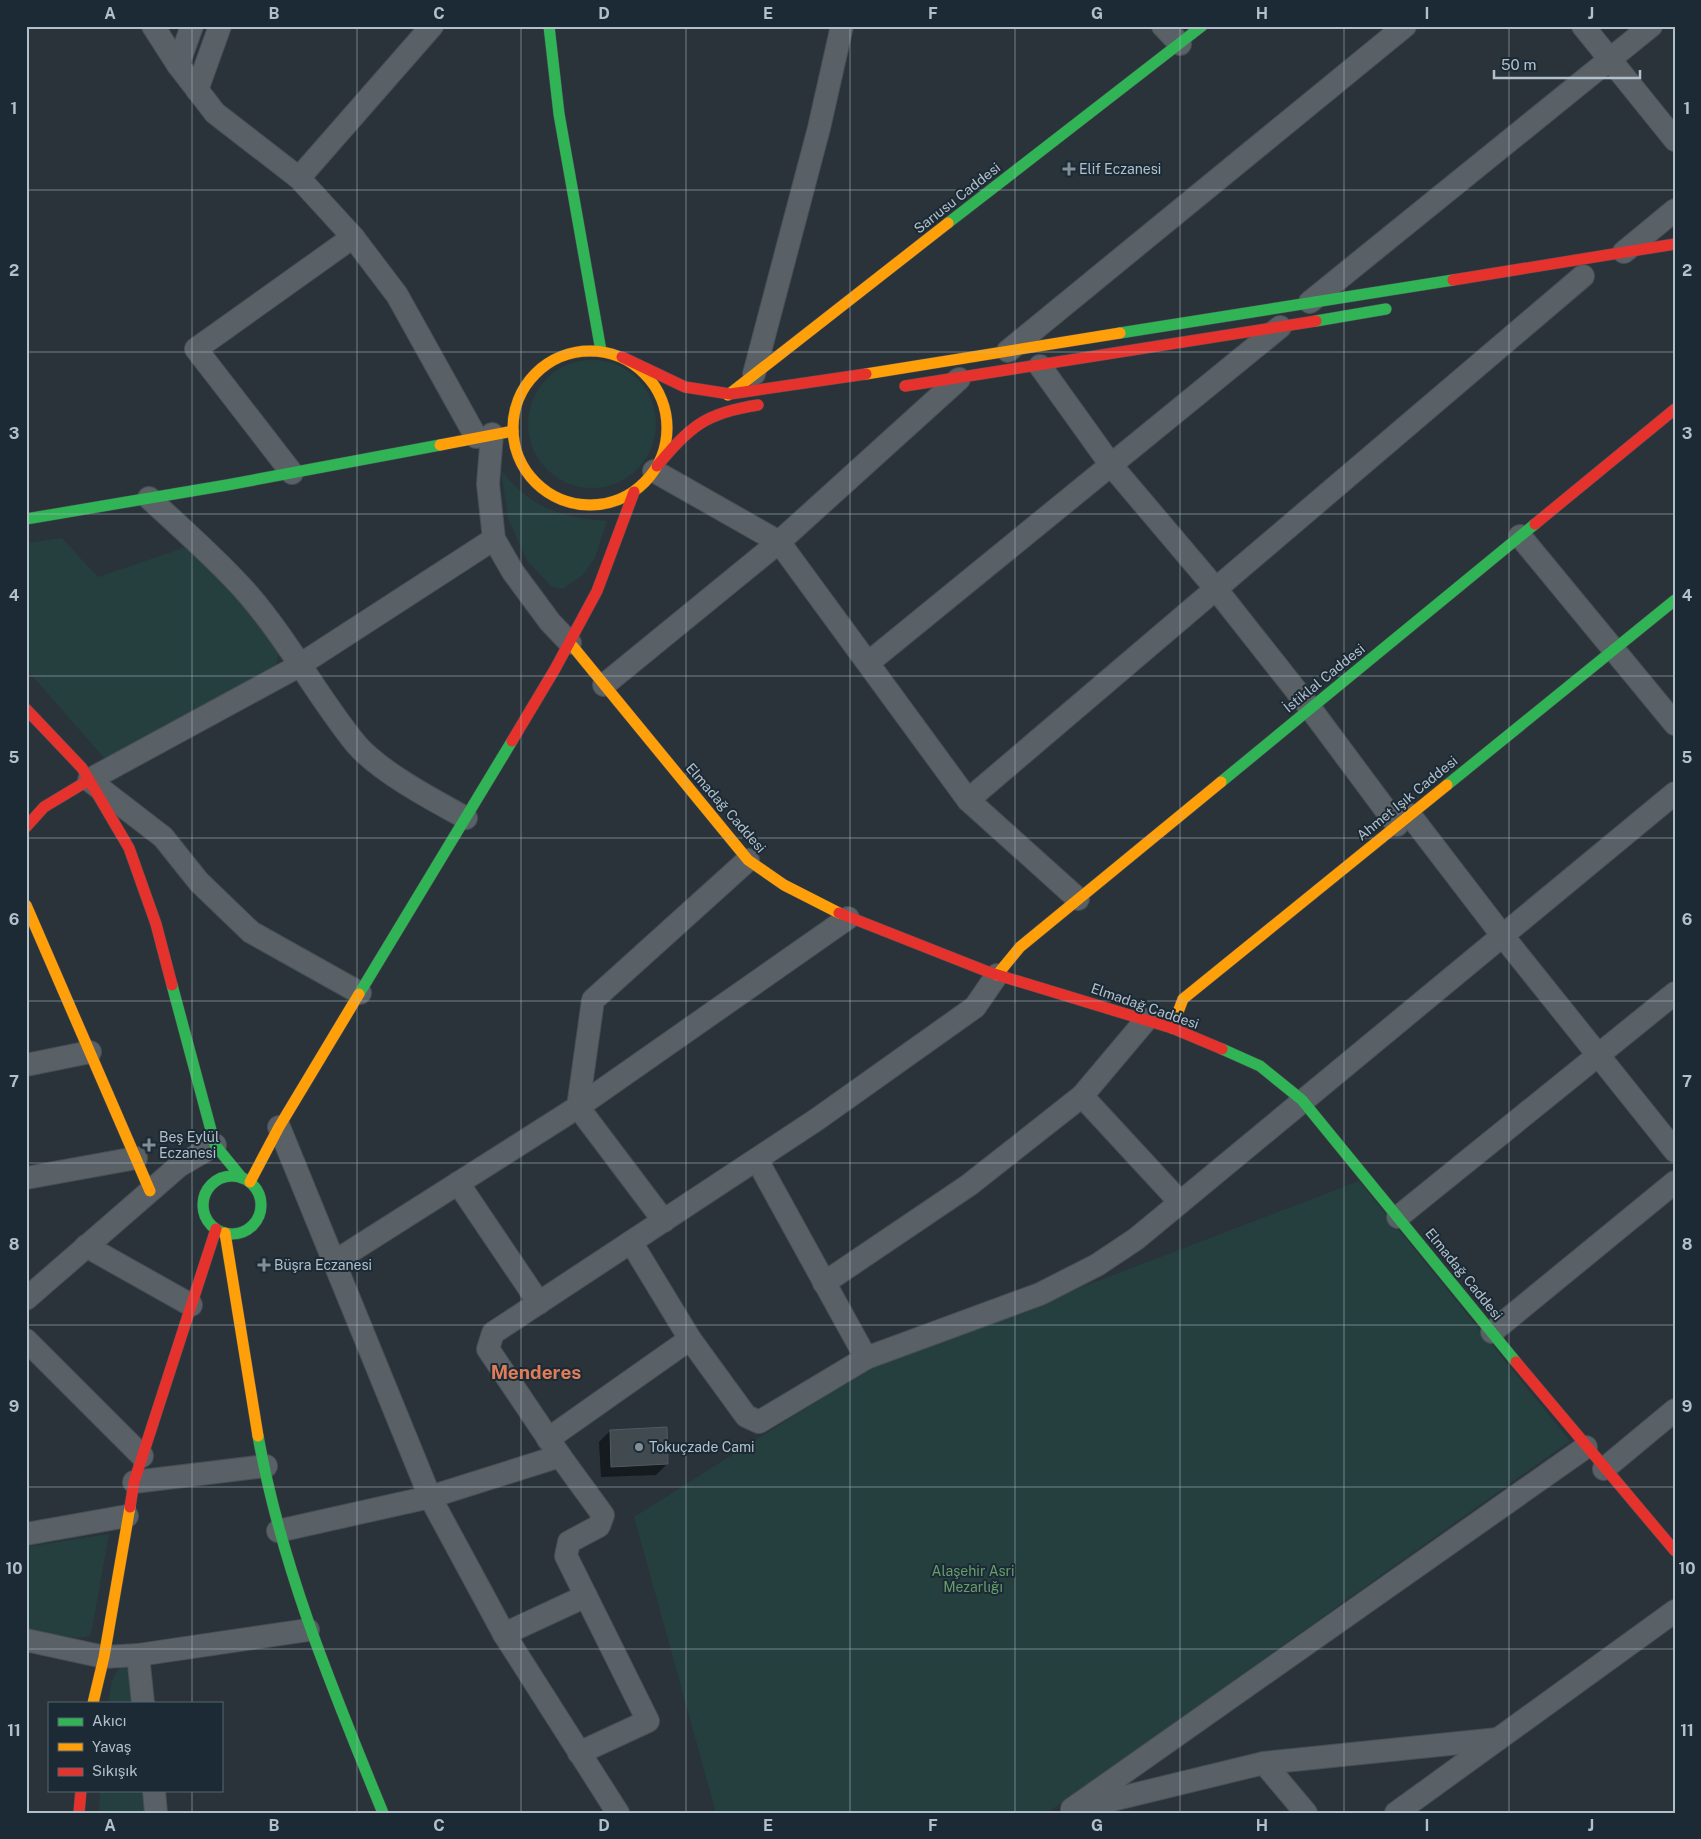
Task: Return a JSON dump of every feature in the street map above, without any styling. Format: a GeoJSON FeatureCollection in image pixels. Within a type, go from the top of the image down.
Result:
{"type":"FeatureCollection","features":[{"type":"Feature","properties":{"kind":"street"},"geometry":{"type":"LineString","coordinates":[[153,26],[178,65],[215,113],[299,178],[353,237],[397,295],[494,434],[517,454],[528,474],[545,491],[566,501],[589,505],[612,502],[634,492],[656,469],[666,442],[667,416],[659,392],[643,371],[622,357]]}},
{"type":"Feature","properties":{"kind":"street"},"geometry":{"type":"LineString","coordinates":[[178,65],[192,26]]}},
{"type":"Feature","properties":{"kind":"street"},"geometry":{"type":"LineString","coordinates":[[197,90],[220,26]]}},
{"type":"Feature","properties":{"kind":"street"},"geometry":{"type":"LineString","coordinates":[[299,178],[432,26]]}},
{"type":"Feature","properties":{"kind":"street"},"geometry":{"type":"LineString","coordinates":[[549,26],[559,114],[600,351]]}},
{"type":"Feature","properties":{"kind":"street"},"geometry":{"type":"LineString","coordinates":[[754,374],[819,128],[842,26]]}},
{"type":"Feature","properties":{"kind":"street"},"geometry":{"type":"LineString","coordinates":[[1163,26],[1180,44]]}},
{"type":"Feature","properties":{"kind":"street","name":"Sarıusu Caddesi"},"geometry":{"type":"LineString","coordinates":[[656,469],[684,434],[754,374],[1202,26]]}},
{"type":"Feature","properties":{"kind":"street"},"geometry":{"type":"LineString","coordinates":[[1008,351],[1405,26]]}},
{"type":"Feature","properties":{"kind":"street"},"geometry":{"type":"LineString","coordinates":[[1583,26],[1675,140]]}},
{"type":"Feature","properties":{"kind":"street"},"geometry":{"type":"LineString","coordinates":[[1310,302],[1651,26]]}},
{"type":"Feature","properties":{"kind":"street"},"geometry":{"type":"LineString","coordinates":[[1624,252],[1675,210]]}},
{"type":"Feature","properties":{"kind":"street"},"geometry":{"type":"LineString","coordinates":[[292,473],[196,349],[353,237]]}},
{"type":"Feature","properties":{"kind":"street"},"geometry":{"type":"LineString","coordinates":[[570,643],[550,622],[513,572],[494,539],[488,484],[494,434],[517,404],[529,380],[549,362],[574,352],[600,351],[622,357],[685,387],[730,394],[753,392],[1675,244]]}},
{"type":"Feature","properties":{"kind":"street"},"geometry":{"type":"LineString","coordinates":[[968,800],[1579,277]]}},
{"type":"Feature","properties":{"kind":"street"},"geometry":{"type":"LineString","coordinates":[[891,388],[959,379],[1393,308]]}},
{"type":"Feature","properties":{"kind":"street"},"geometry":{"type":"LineString","coordinates":[[868,663],[1280,327]]}},
{"type":"Feature","properties":{"kind":"street"},"geometry":{"type":"LineString","coordinates":[[1040,366],[1111,464],[1216,589],[1310,708],[1502,935],[1675,1151]]}},
{"type":"Feature","properties":{"kind":"street"},"geometry":{"type":"LineString","coordinates":[[604,685],[779,542],[959,379]]}},
{"type":"Feature","properties":{"kind":"street"},"geometry":{"type":"LineString","coordinates":[[706,416],[744,407],[773,403]]}},
{"type":"Feature","properties":{"kind":"street","name":"İstiklal Caddesi"},"geometry":{"type":"LineString","coordinates":[[997,975],[1020,947],[1675,409]]}},
{"type":"Feature","properties":{"kind":"street"},"geometry":{"type":"LineString","coordinates":[[26,519],[292,473],[494,434]]}},
{"type":"Feature","properties":{"kind":"street"},"geometry":{"type":"LineString","coordinates":[[656,469],[779,542],[968,800],[1078,899]]}},
{"type":"Feature","properties":{"kind":"street"},"geometry":{"type":"LineString","coordinates":[[246,1180],[570,643],[597,591],[634,492]]}},
{"type":"Feature","properties":{"kind":"street"},"geometry":{"type":"LineString","coordinates":[[149,498],[247,593],[276,628],[357,745],[404,781],[466,818]]}},
{"type":"Feature","properties":{"kind":"street"},"geometry":{"type":"LineString","coordinates":[[1520,536],[1675,724]]}},
{"type":"Feature","properties":{"kind":"street"},"geometry":{"type":"LineString","coordinates":[[26,827],[44,807],[89,780],[300,665],[494,539]]}},
{"type":"Feature","properties":{"kind":"street","name":"Ahmet Işık Caddesi"},"geometry":{"type":"LineString","coordinates":[[1172,1028],[1183,999],[1675,600]]}},
{"type":"Feature","properties":{"kind":"street","name":"Elmadağ Caddesi"},"geometry":{"type":"LineString","coordinates":[[570,643],[748,860],[784,885],[848,918],[997,975],[1172,1028],[1260,1066],[1302,1100],[1604,1469],[1675,1551]]}},
{"type":"Feature","properties":{"kind":"street"},"geometry":{"type":"LineString","coordinates":[[26,709],[82,768],[129,848],[156,924],[212,1159],[205,1194],[204,1213],[208,1222],[221,1231],[236,1234],[253,1225]]}},
{"type":"Feature","properties":{"kind":"street"},"geometry":{"type":"LineString","coordinates":[[89,780],[162,837],[199,882],[251,932],[360,993]]}},
{"type":"Feature","properties":{"kind":"street"},"geometry":{"type":"LineString","coordinates":[[631,1242],[690,1339],[746,1416],[759,1422],[866,1358],[1040,1294],[1097,1265],[1136,1239],[1302,1100],[1675,794]]}},
{"type":"Feature","properties":{"kind":"street"},"geometry":{"type":"LineString","coordinates":[[664,1221],[578,1107],[593,1000],[748,860]]}},
{"type":"Feature","properties":{"kind":"street"},"geometry":{"type":"LineString","coordinates":[[26,905],[150,1191]]}},
{"type":"Feature","properties":{"kind":"street"},"geometry":{"type":"LineString","coordinates":[[334,1262],[578,1107],[848,918]]}},
{"type":"Feature","properties":{"kind":"street"},"geometry":{"type":"LineString","coordinates":[[580,1753],[648,1721],[566,1556],[569,1542],[599,1526],[603,1515],[554,1448],[488,1349],[493,1333],[816,1120],[975,1007],[997,975]]}},
{"type":"Feature","properties":{"kind":"street"},"geometry":{"type":"LineString","coordinates":[[1398,1217],[1675,993]]}},
{"type":"Feature","properties":{"kind":"street"},"geometry":{"type":"LineString","coordinates":[[824,1283],[969,1185],[1082,1096],[1146,1020]]}},
{"type":"Feature","properties":{"kind":"street"},"geometry":{"type":"LineString","coordinates":[[26,1065],[90,1052]]}},
{"type":"Feature","properties":{"kind":"street"},"geometry":{"type":"LineString","coordinates":[[1082,1096],[1180,1202]]}},
{"type":"Feature","properties":{"kind":"street"},"geometry":{"type":"LineString","coordinates":[[279,1127],[430,1497],[504,1634],[618,1813]]}},
{"type":"Feature","properties":{"kind":"street"},"geometry":{"type":"LineString","coordinates":[[26,1178],[136,1158]]}},
{"type":"Feature","properties":{"kind":"street"},"geometry":{"type":"LineString","coordinates":[[26,1299],[179,1166],[212,1159],[246,1180],[256,1189],[261,1206],[253,1225],[249,1242]]}},
{"type":"Feature","properties":{"kind":"street"},"geometry":{"type":"LineString","coordinates":[[757,1160],[866,1358]]}},
{"type":"Feature","properties":{"kind":"street"},"geometry":{"type":"LineString","coordinates":[[205,1194],[209,1186],[224,1176],[246,1180]]}},
{"type":"Feature","properties":{"kind":"street"},"geometry":{"type":"LineString","coordinates":[[1492,1332],[1675,1182]]}},
{"type":"Feature","properties":{"kind":"street"},"geometry":{"type":"LineString","coordinates":[[458,1184],[539,1303]]}},
{"type":"Feature","properties":{"kind":"street"},"geometry":{"type":"LineString","coordinates":[[221,1231],[237,1296],[246,1367],[278,1531],[308,1630],[382,1813]]}},
{"type":"Feature","properties":{"kind":"street"},"geometry":{"type":"LineString","coordinates":[[93,1702],[104,1657],[134,1482],[191,1305],[221,1231]]}},
{"type":"Feature","properties":{"kind":"street"},"geometry":{"type":"LineString","coordinates":[[86,1246],[191,1305]]}},
{"type":"Feature","properties":{"kind":"street"},"geometry":{"type":"LineString","coordinates":[[237,1296],[243,1269]]}},
{"type":"Feature","properties":{"kind":"street"},"geometry":{"type":"LineString","coordinates":[[278,1531],[430,1497],[554,1448],[690,1339]]}},
{"type":"Feature","properties":{"kind":"street"},"geometry":{"type":"LineString","coordinates":[[26,1340],[142,1456]]}},
{"type":"Feature","properties":{"kind":"street"},"geometry":{"type":"LineString","coordinates":[[1604,1469],[1675,1410]]}},
{"type":"Feature","properties":{"kind":"street"},"geometry":{"type":"LineString","coordinates":[[1070,1811],[1586,1447]]}},
{"type":"Feature","properties":{"kind":"street"},"geometry":{"type":"LineString","coordinates":[[134,1482],[266,1466]]}},
{"type":"Feature","properties":{"kind":"street"},"geometry":{"type":"LineString","coordinates":[[26,1534],[127,1516]]}},
{"type":"Feature","properties":{"kind":"street"},"geometry":{"type":"LineString","coordinates":[[504,1634],[586,1596]]}},
{"type":"Feature","properties":{"kind":"street"},"geometry":{"type":"LineString","coordinates":[[1396,1813],[1675,1611]]}},
{"type":"Feature","properties":{"kind":"street"},"geometry":{"type":"LineString","coordinates":[[26,1640],[104,1657],[138,1655],[308,1630]]}},
{"type":"Feature","properties":{"kind":"street"},"geometry":{"type":"LineString","coordinates":[[138,1655],[143,1702]]}},
{"type":"Feature","properties":{"kind":"street"},"geometry":{"type":"LineString","coordinates":[[1070,1811],[1264,1763],[1498,1739]]}},
{"type":"Feature","properties":{"kind":"street"},"geometry":{"type":"LineString","coordinates":[[1264,1763],[1306,1813]]}},
{"type":"Feature","properties":{"kind":"street"},"geometry":{"type":"LineString","coordinates":[[79,1813],[81,1792]]}},
{"type":"Feature","properties":{"kind":"street"},"geometry":{"type":"LineString","coordinates":[[154,1792],[156,1813]]}},
{"type":"Feature","properties":{"kind":"green space"},"geometry":{"type":"Polygon","coordinates":[[[592,360],[616,365],[637,379],[651,400],[656,424],[651,448],[637,469],[616,483],[592,488],[568,483],[547,469],[533,448],[528,424],[533,400],[547,379],[568,365],[592,360]]]}},
{"type":"Feature","properties":{"kind":"green space"},"geometry":{"type":"Polygon","coordinates":[[[501,470],[512,483],[535,502],[575,517],[607,521],[595,558],[583,575],[563,589],[552,587],[528,562],[508,519],[501,470]]]}},
{"type":"Feature","properties":{"kind":"green space"},"geometry":{"type":"Polygon","coordinates":[[[62,538],[98,577],[186,547],[271,634],[279,653],[276,666],[106,760],[26,669],[26,543],[62,538]]]}},
{"type":"Feature","properties":{"kind":"green space","name":"Alaşehir Asri Mezarlığı"},"geometry":{"type":"Polygon","coordinates":[[[1359,1181],[1570,1441],[1047,1813],[716,1813],[634,1517],[868,1369],[1359,1181]]]}},
{"type":"Feature","properties":{"kind":"green space"},"geometry":{"type":"Polygon","coordinates":[[[109,1534],[91,1635],[78,1638],[26,1628],[26,1547],[109,1534]]]}},
{"type":"Feature","properties":{"kind":"green space"},"geometry":{"type":"Polygon","coordinates":[[[124,1666],[129,1671],[133,1702],[108,1702],[114,1676],[124,1666]]]}},
{"type":"Feature","properties":{"kind":"green space"},"geometry":{"type":"Polygon","coordinates":[[[100,1792],[143,1792],[145,1813],[99,1813],[100,1792]]]}},
{"type":"Feature","properties":{"kind":"building","name":"Tokuçzade Cami"},"geometry":{"type":"Polygon","coordinates":[[[667,1427],[668,1464],[611,1467],[610,1430],[667,1427]]]}},
{"type":"Feature","properties":{"kind":"traffic: fast"},"geometry":{"type":"LineString","coordinates":[[549,26],[559,114],[601,351]]}},
{"type":"Feature","properties":{"kind":"traffic: fast"},"geometry":{"type":"LineString","coordinates":[[948,223],[1202,26]]}},
{"type":"Feature","properties":{"kind":"traffic: fast"},"geometry":{"type":"LineString","coordinates":[[1120,333],[1453,280]]}},
{"type":"Feature","properties":{"kind":"traffic: fast"},"geometry":{"type":"LineString","coordinates":[[1316,321],[1386,309]]}},
{"type":"Feature","properties":{"kind":"traffic: fast"},"geometry":{"type":"LineString","coordinates":[[26,519],[227,485],[440,445]]}},
{"type":"Feature","properties":{"kind":"traffic: fast"},"geometry":{"type":"LineString","coordinates":[[1221,782],[1535,524]]}},
{"type":"Feature","properties":{"kind":"traffic: fast"},"geometry":{"type":"LineString","coordinates":[[1447,785],[1675,600]]}},
{"type":"Feature","properties":{"kind":"traffic: fast"},"geometry":{"type":"LineString","coordinates":[[359,994],[512,741]]}},
{"type":"Feature","properties":{"kind":"traffic: fast"},"geometry":{"type":"LineString","coordinates":[[172,985],[215,1145],[242,1178]]}},
{"type":"Feature","properties":{"kind":"traffic: fast"},"geometry":{"type":"LineString","coordinates":[[1222,1049],[1260,1066],[1302,1100],[1516,1362]]}},
{"type":"Feature","properties":{"kind":"traffic: fast"},"geometry":{"type":"LineString","coordinates":[[232,1176],[243,1178],[256,1189],[261,1205],[259,1216],[248,1229],[232,1234],[221,1232],[208,1221],[203,1205],[205,1194],[216,1181],[232,1176]]}},
{"type":"Feature","properties":{"kind":"traffic: fast"},"geometry":{"type":"LineString","coordinates":[[258,1436],[280,1533],[310,1628],[383,1813]]}},
{"type":"Feature","properties":{"kind":"traffic: slow"},"geometry":{"type":"LineString","coordinates":[[728,395],[948,223]]}},
{"type":"Feature","properties":{"kind":"traffic: slow"},"geometry":{"type":"LineString","coordinates":[[866,374],[1120,333]]}},
{"type":"Feature","properties":{"kind":"traffic: slow"},"geometry":{"type":"LineString","coordinates":[[590,351],[619,357],[633,364],[644,374],[654,385],[661,399],[667,428],[661,457],[654,471],[644,482],[633,492],[619,499],[590,505],[561,499],[547,492],[536,482],[526,471],[519,457],[513,428],[519,399],[526,385],[536,374],[547,364],[561,357],[590,351]]}},
{"type":"Feature","properties":{"kind":"traffic: slow"},"geometry":{"type":"LineString","coordinates":[[440,445],[513,431]]}},
{"type":"Feature","properties":{"kind":"traffic: slow"},"geometry":{"type":"LineString","coordinates":[[570,643],[748,860],[784,885],[839,913]]}},
{"type":"Feature","properties":{"kind":"traffic: slow"},"geometry":{"type":"LineString","coordinates":[[997,975],[1020,947],[1221,782]]}},
{"type":"Feature","properties":{"kind":"traffic: slow"},"geometry":{"type":"LineString","coordinates":[[1172,1028],[1183,999],[1447,785]]}},
{"type":"Feature","properties":{"kind":"traffic: slow"},"geometry":{"type":"LineString","coordinates":[[26,905],[150,1191]]}},
{"type":"Feature","properties":{"kind":"traffic: slow"},"geometry":{"type":"LineString","coordinates":[[250,1182],[279,1127],[359,994]]}},
{"type":"Feature","properties":{"kind":"traffic: slow"},"geometry":{"type":"LineString","coordinates":[[225,1233],[258,1436]]}},
{"type":"Feature","properties":{"kind":"traffic: slow"},"geometry":{"type":"LineString","coordinates":[[93,1702],[104,1657],[130,1507]]}},
{"type":"Feature","properties":{"kind":"traffic: jam"},"geometry":{"type":"LineString","coordinates":[[1453,280],[1675,244]]}},
{"type":"Feature","properties":{"kind":"traffic: jam"},"geometry":{"type":"LineString","coordinates":[[905,386],[1316,321]]}},
{"type":"Feature","properties":{"kind":"traffic: jam"},"geometry":{"type":"LineString","coordinates":[[622,357],[685,387],[730,394],[866,374]]}},
{"type":"Feature","properties":{"kind":"traffic: jam"},"geometry":{"type":"LineString","coordinates":[[657,466],[690,431],[700,424],[725,412],[758,405]]}},
{"type":"Feature","properties":{"kind":"traffic: jam"},"geometry":{"type":"LineString","coordinates":[[1535,524],[1675,409]]}},
{"type":"Feature","properties":{"kind":"traffic: jam"},"geometry":{"type":"LineString","coordinates":[[512,741],[555,669],[597,591],[634,492]]}},
{"type":"Feature","properties":{"kind":"traffic: jam"},"geometry":{"type":"LineString","coordinates":[[26,709],[82,768],[129,848],[156,924],[172,985]]}},
{"type":"Feature","properties":{"kind":"traffic: jam"},"geometry":{"type":"LineString","coordinates":[[26,827],[44,807],[89,780]]}},
{"type":"Feature","properties":{"kind":"traffic: jam"},"geometry":{"type":"LineString","coordinates":[[839,913],[991,973],[1172,1028],[1222,1049]]}},
{"type":"Feature","properties":{"kind":"traffic: jam"},"geometry":{"type":"LineString","coordinates":[[130,1507],[134,1482],[216,1229]]}},
{"type":"Feature","properties":{"kind":"traffic: jam"},"geometry":{"type":"LineString","coordinates":[[1516,1362],[1675,1551]]}},
{"type":"Feature","properties":{"kind":"traffic: jam"},"geometry":{"type":"LineString","coordinates":[[79,1813],[81,1792]]}},
{"type":"Feature","properties":{"kind":"place","name":"Elif Eczanesi"},"geometry":{"type":"Point","coordinates":[1069,169]}},
{"type":"Feature","properties":{"kind":"place","name":"Beş Eylül Eczanesi"},"geometry":{"type":"Point","coordinates":[149,1145]}},
{"type":"Feature","properties":{"kind":"place","name":"Büşra Eczanesi"},"geometry":{"type":"Point","coordinates":[264,1265]}},
{"type":"Feature","properties":{"kind":"place","name":"Tokuçzade Cami"},"geometry":{"type":"Point","coordinates":[639,1447]}},
{"type":"Feature","properties":{"kind":"district","name":"Menderes"},"geometry":{"type":"Point","coordinates":[536,1372]}}]}
